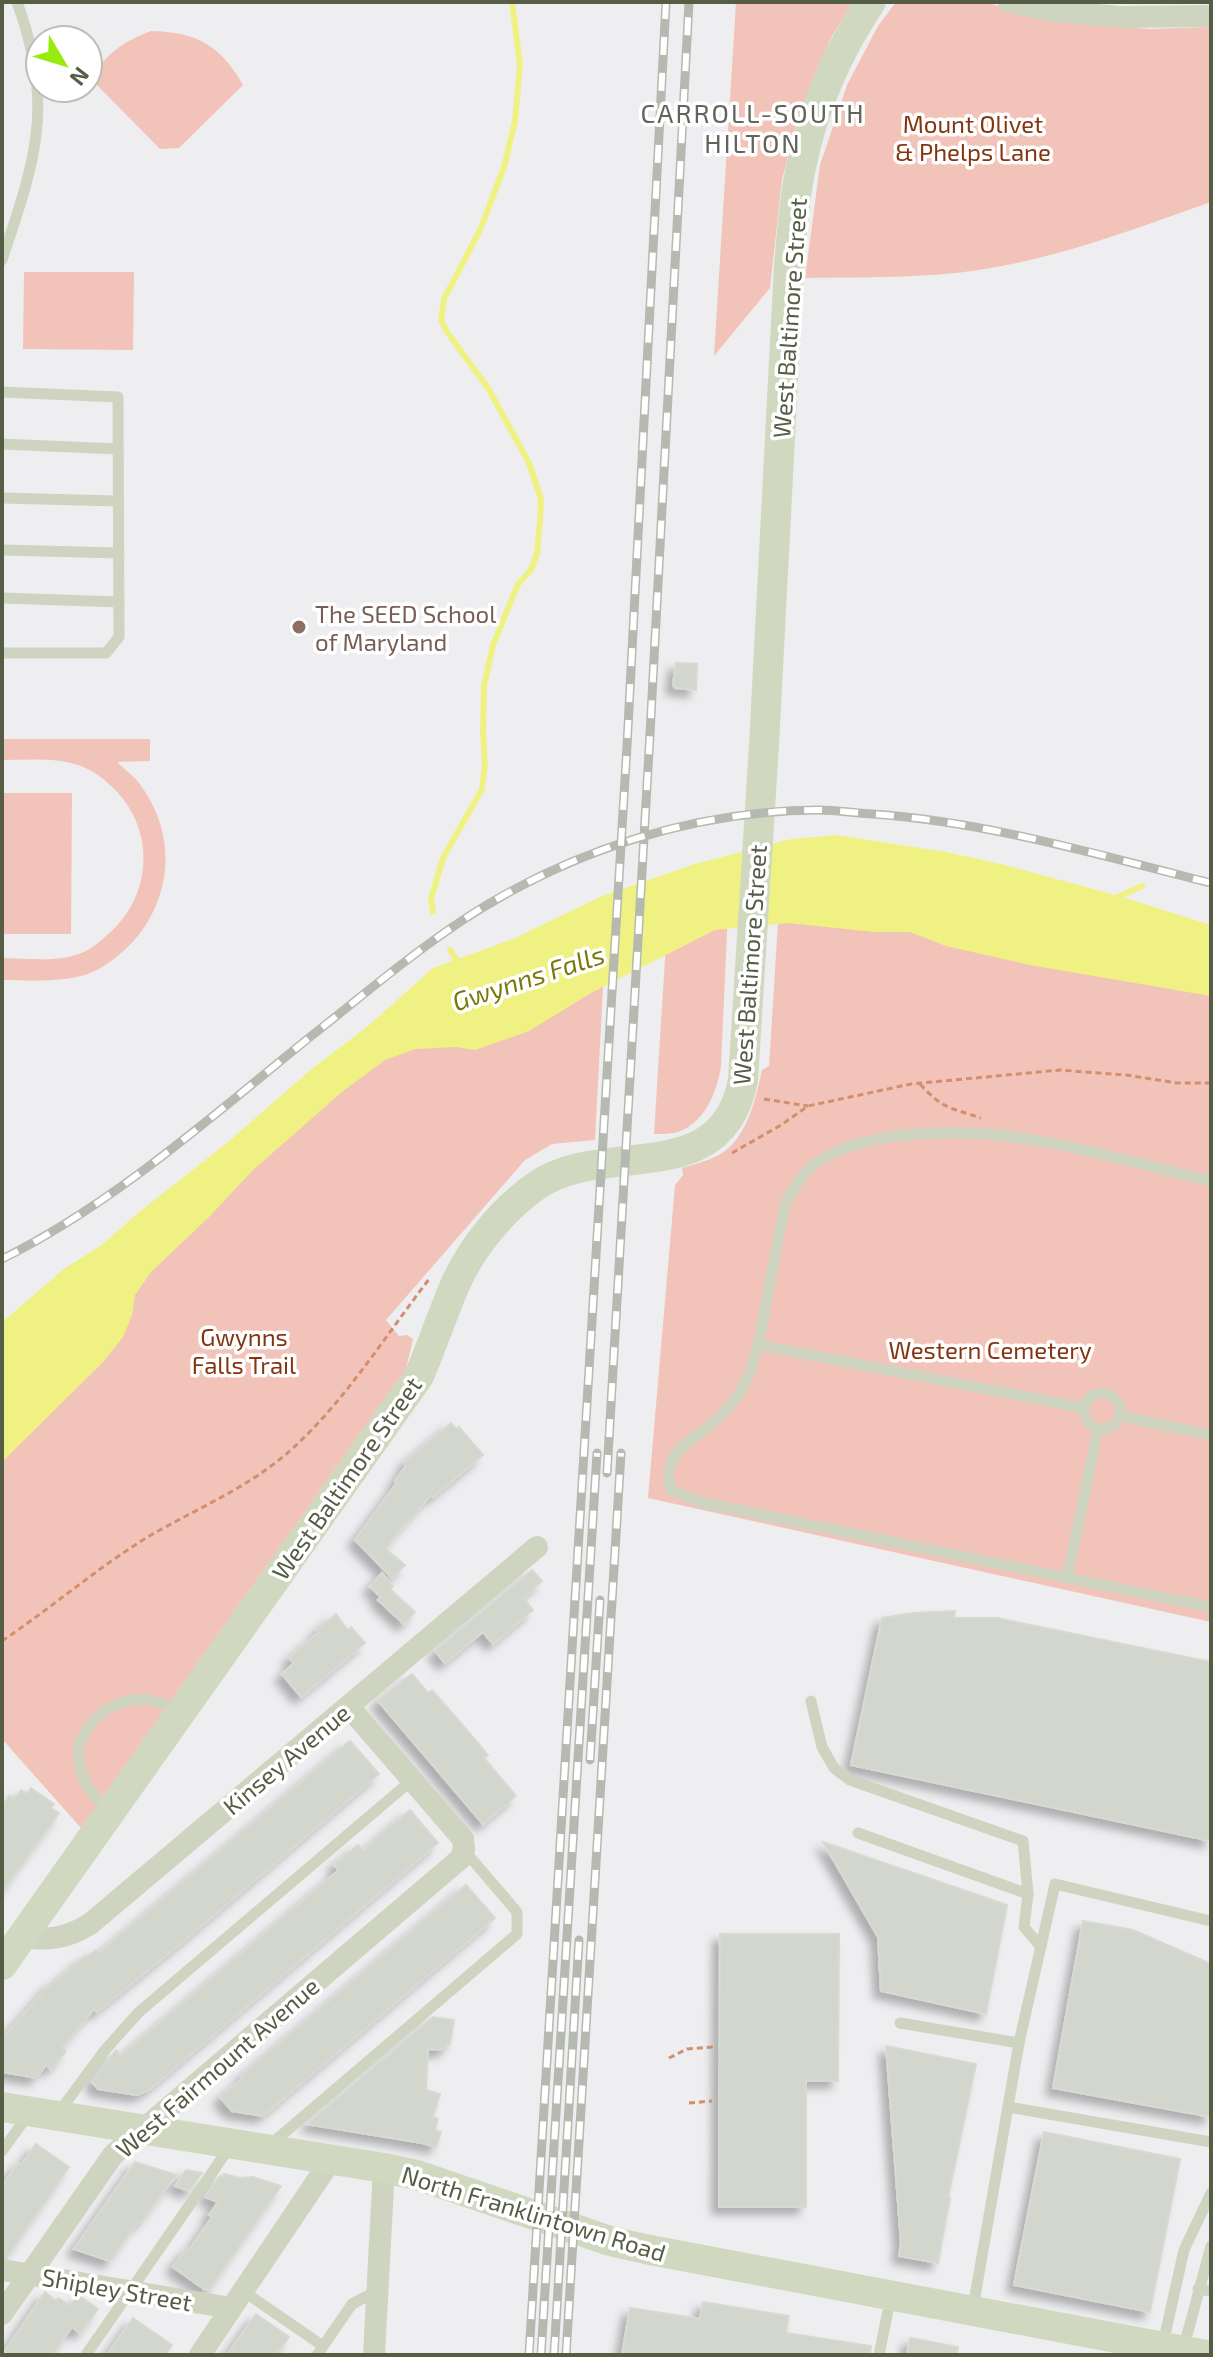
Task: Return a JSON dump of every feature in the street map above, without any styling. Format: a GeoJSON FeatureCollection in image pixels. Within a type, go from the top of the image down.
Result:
{"type":"FeatureCollection","features":[{"type":"Feature","properties":{"kind":"main road","name":"West Baltimore Street"},"geometry":{"type":"LineString","coordinates":[[2,1965],[419,1376],[456,1282],[474,1251],[494,1226],[535,1186],[559,1172],[589,1164],[667,1156],[699,1146],[730,1117],[741,1088],[764,745],[788,281],[795,206],[805,153],[827,84],[844,47],[871,2]]}},
{"type":"Feature","properties":{"kind":"main road","name":"North Franklintown Road"},"geometry":{"type":"LineString","coordinates":[[30,2111],[384,2168],[417,2175],[610,2241],[973,2311],[1122,2347],[1183,2351]]}},
{"type":"Feature","properties":{"kind":"street"},"geometry":{"type":"LineString","coordinates":[[1009,2],[1055,11],[1119,17],[1211,16]]}},
{"type":"Feature","properties":{"kind":"street","name":"Kinsey Avenue"},"geometry":{"type":"LineString","coordinates":[[22,1937],[44,1940],[60,1938],[90,1924],[537,1547]]}},
{"type":"Feature","properties":{"kind":"street"},"geometry":{"type":"LineString","coordinates":[[349,1707],[463,1839],[464,1850]]}},
{"type":"Feature","properties":{"kind":"street","name":"West Fairmount Avenue"},"geometry":{"type":"LineString","coordinates":[[2,2314],[113,2155],[460,1859],[464,1850]]}},
{"type":"Feature","properties":{"kind":"street"},"geometry":{"type":"LineString","coordinates":[[200,2355],[331,2160]]}},
{"type":"Feature","properties":{"kind":"street"},"geometry":{"type":"LineString","coordinates":[[374,2355],[384,2168]]}},
{"type":"Feature","properties":{"kind":"street","name":"Shipley Street"},"geometry":{"type":"LineString","coordinates":[[2,2270],[130,2291],[237,2300]]}},
{"type":"Feature","properties":{"kind":"lane"},"geometry":{"type":"LineString","coordinates":[[2,260],[37,135],[38,104],[33,59],[28,31],[17,2]]}},
{"type":"Feature","properties":{"kind":"lane"},"geometry":{"type":"LineString","coordinates":[[2,392],[118,397],[119,553],[119,637],[106,653],[2,653]]}},
{"type":"Feature","properties":{"kind":"lane"},"geometry":{"type":"LineString","coordinates":[[2,444],[118,449]]}},
{"type":"Feature","properties":{"kind":"lane"},"geometry":{"type":"LineString","coordinates":[[2,498],[118,501]]}},
{"type":"Feature","properties":{"kind":"lane"},"geometry":{"type":"LineString","coordinates":[[2,550],[119,553]]}},
{"type":"Feature","properties":{"kind":"lane"},"geometry":{"type":"LineString","coordinates":[[2,598],[119,602]]}},
{"type":"Feature","properties":{"kind":"lane"},"geometry":{"type":"LineString","coordinates":[[1211,1181],[1070,1148],[992,1136],[899,1135],[861,1142],[834,1153],[812,1166],[797,1182],[786,1202],[759,1345],[744,1385],[715,1422],[687,1442],[674,1456],[668,1479],[672,1491],[700,1502],[1211,1607]]}},
{"type":"Feature","properties":{"kind":"lane"},"geometry":{"type":"LineString","coordinates":[[759,1345],[1085,1408]]}},
{"type":"Feature","properties":{"kind":"lane"},"geometry":{"type":"LineString","coordinates":[[1097,1394],[1107,1394],[1115,1398],[1120,1407],[1120,1416],[1107,1429],[1098,1429],[1090,1425],[1085,1417],[1085,1408],[1089,1399],[1097,1394]]}},
{"type":"Feature","properties":{"kind":"lane"},"geometry":{"type":"LineString","coordinates":[[1120,1416],[1211,1435]]}},
{"type":"Feature","properties":{"kind":"lane"},"geometry":{"type":"LineString","coordinates":[[1067,1578],[1098,1429]]}},
{"type":"Feature","properties":{"kind":"lane"},"geometry":{"type":"LineString","coordinates":[[110,1813],[91,1794],[85,1780],[79,1761],[81,1739],[98,1716],[114,1704],[136,1699],[156,1701],[180,1713]]}},
{"type":"Feature","properties":{"kind":"lane"},"geometry":{"type":"LineString","coordinates":[[811,1701],[822,1747],[834,1768],[850,1780],[1023,1841],[1028,1894],[1024,1927],[1041,1947]]}},
{"type":"Feature","properties":{"kind":"lane"},"geometry":{"type":"LineString","coordinates":[[2,2151],[30,2111],[105,2050],[139,2012],[412,1780]]}},
{"type":"Feature","properties":{"kind":"lane"},"geometry":{"type":"LineString","coordinates":[[858,1833],[1028,1894]]}},
{"type":"Feature","properties":{"kind":"lane"},"geometry":{"type":"LineString","coordinates":[[266,2149],[517,1934],[517,1912],[464,1850]]}},
{"type":"Feature","properties":{"kind":"lane"},"geometry":{"type":"LineString","coordinates":[[973,2311],[1019,2043],[1055,1884],[1211,1921]]}},
{"type":"Feature","properties":{"kind":"lane"},"geometry":{"type":"LineString","coordinates":[[900,2023],[1019,2043]]}},
{"type":"Feature","properties":{"kind":"lane"},"geometry":{"type":"LineString","coordinates":[[1008,2107],[1211,2142]]}},
{"type":"Feature","properties":{"kind":"lane"},"geometry":{"type":"LineString","coordinates":[[86,2355],[231,2144]]}},
{"type":"Feature","properties":{"kind":"lane"},"geometry":{"type":"LineString","coordinates":[[1183,2351],[1184,2250],[1211,2193]]}},
{"type":"Feature","properties":{"kind":"lane"},"geometry":{"type":"LineString","coordinates":[[1183,2351],[1211,2246]]}},
{"type":"Feature","properties":{"kind":"lane"},"geometry":{"type":"LineString","coordinates":[[1198,2289],[1211,2291]]}},
{"type":"Feature","properties":{"kind":"lane"},"geometry":{"type":"LineString","coordinates":[[237,2300],[320,2350],[352,2304],[378,2290]]}},
{"type":"Feature","properties":{"kind":"lane"},"geometry":{"type":"LineString","coordinates":[[879,2355],[891,2295]]}},
{"type":"Feature","properties":{"kind":"path"},"geometry":{"type":"LineString","coordinates":[[741,1088],[808,1106],[920,1084],[1060,1070],[1177,1083],[1211,1083]]}},
{"type":"Feature","properties":{"kind":"path"},"geometry":{"type":"LineString","coordinates":[[920,1084],[936,1102],[992,1124],[992,1136]]}},
{"type":"Feature","properties":{"kind":"path"},"geometry":{"type":"LineString","coordinates":[[2,1641],[118,1556],[265,1471],[290,1451],[344,1391],[436,1271]]}},
{"type":"Feature","properties":{"kind":"path"},"geometry":{"type":"LineString","coordinates":[[669,2058],[687,2049],[713,2047]]}},
{"type":"Feature","properties":{"kind":"path"},"geometry":{"type":"LineString","coordinates":[[689,2103],[712,2101]]}},
{"type":"Feature","properties":{"kind":"green space"},"geometry":{"type":"Polygon","coordinates":[[[736,2],[853,2],[831,38],[798,116],[782,180],[770,288],[714,356],[736,2]]]}},
{"type":"Feature","properties":{"kind":"green space","name":"Mount Olivet & Phelps Lane"},"geometry":{"type":"Polygon","coordinates":[[[896,2],[982,2],[1079,24],[1150,29],[1211,27],[1211,202],[1088,244],[986,269],[909,276],[805,278],[820,165],[847,85],[878,26],[896,2]]]}},
{"type":"Feature","properties":{"kind":"green space"},"geometry":{"type":"Polygon","coordinates":[[[151,31],[194,38],[216,51],[243,85],[179,148],[160,149],[104,92],[104,60],[132,39],[151,31]]]}},
{"type":"Feature","properties":{"kind":"green space"},"geometry":{"type":"Polygon","coordinates":[[[24,272],[134,272],[133,350],[23,349],[24,272]]]}},
{"type":"Feature","properties":{"kind":"green space"},"geometry":{"type":"Polygon","coordinates":[[[2,739],[150,739],[150,761],[117,762],[139,783],[159,819],[166,858],[160,896],[136,938],[110,962],[88,974],[56,980],[2,980],[2,958],[52,959],[72,956],[88,950],[122,920],[133,902],[143,862],[142,842],[136,822],[126,803],[93,772],[62,761],[2,760],[2,739]]]}},
{"type":"Feature","properties":{"kind":"green space"},"geometry":{"type":"Polygon","coordinates":[[[2,793],[72,793],[71,934],[2,934],[2,793]]]}},
{"type":"Feature","properties":{"kind":"green space","name":"Western Cemetery"},"geometry":{"type":"Polygon","coordinates":[[[781,875],[1211,955],[1211,1622],[648,1498],[675,1185],[683,1175],[682,1168],[719,1155],[737,1139],[749,1117],[762,1070],[769,1066],[781,875]]]}},
{"type":"Feature","properties":{"kind":"green space"},"geometry":{"type":"Polygon","coordinates":[[[729,888],[721,1066],[716,1086],[707,1107],[693,1123],[674,1133],[654,1134],[669,896],[729,888]]]}},
{"type":"Feature","properties":{"kind":"green space","name":"Gwynns Falls Trail"},"geometry":{"type":"Polygon","coordinates":[[[605,950],[595,1140],[552,1144],[525,1160],[386,1320],[399,1336],[407,1335],[413,1339],[406,1369],[81,1828],[2,1739],[2,1435],[136,1251],[331,1077],[605,950]]]}},
{"type":"Feature","properties":{"kind":"water","name":"Gwynns Falls"},"geometry":{"type":"Polygon","coordinates":[[[837,835],[1001,864],[1211,925],[1211,996],[1030,965],[946,946],[910,932],[875,932],[788,923],[715,930],[591,993],[529,1031],[475,1050],[456,1047],[415,1049],[385,1060],[343,1091],[252,1171],[151,1272],[135,1295],[132,1315],[123,1337],[103,1362],[2,1462],[2,1322],[64,1269],[103,1244],[228,1142],[433,968],[513,939],[602,896],[695,864],[791,839],[837,835]]]}},
{"type":"Feature","properties":{"kind":"building"},"geometry":{"type":"Polygon","coordinates":[[[676,663],[697,664],[696,690],[675,688],[676,663]]]}},
{"type":"Feature","properties":{"kind":"building"},"geometry":{"type":"Polygon","coordinates":[[[451,1423],[456,1429],[459,1427],[483,1455],[433,1497],[431,1495],[396,1534],[386,1549],[405,1565],[392,1578],[355,1540],[396,1484],[406,1466],[404,1463],[451,1423]]]}},
{"type":"Feature","properties":{"kind":"building"},"geometry":{"type":"Polygon","coordinates":[[[532,1570],[542,1581],[523,1598],[533,1610],[493,1644],[483,1632],[445,1663],[435,1651],[532,1570]]]}},
{"type":"Feature","properties":{"kind":"building"},"geometry":{"type":"Polygon","coordinates":[[[382,1573],[393,1586],[390,1589],[415,1612],[404,1624],[378,1600],[381,1597],[370,1587],[382,1573]]]}},
{"type":"Feature","properties":{"kind":"building"},"geometry":{"type":"Polygon","coordinates":[[[955,1611],[954,1618],[997,1618],[1211,1662],[1211,1841],[851,1765],[882,1618],[955,1611]]]}},
{"type":"Feature","properties":{"kind":"building"},"geometry":{"type":"Polygon","coordinates":[[[336,1614],[348,1630],[351,1627],[365,1643],[301,1697],[282,1674],[294,1663],[289,1658],[336,1614]]]}},
{"type":"Feature","properties":{"kind":"building"},"geometry":{"type":"Polygon","coordinates":[[[412,1674],[428,1693],[432,1690],[460,1722],[488,1755],[484,1758],[516,1796],[483,1824],[378,1701],[412,1674]]]}},
{"type":"Feature","properties":{"kind":"building"},"geometry":{"type":"Polygon","coordinates":[[[350,1741],[379,1774],[185,1940],[97,2012],[94,2009],[62,2047],[66,2051],[51,2069],[46,2065],[36,2078],[2,2072],[2,2039],[52,1982],[85,1956],[96,1950],[99,1953],[350,1741]]]}},
{"type":"Feature","properties":{"kind":"building"},"geometry":{"type":"Polygon","coordinates":[[[31,1788],[54,1804],[51,1808],[59,1813],[2,1892],[2,1807],[9,1796],[14,1800],[21,1790],[27,1794],[31,1788]]]}},
{"type":"Feature","properties":{"kind":"building"},"geometry":{"type":"Polygon","coordinates":[[[410,1810],[438,1843],[149,2090],[137,2095],[98,2089],[92,2082],[116,2050],[121,2056],[339,1870],[334,1865],[358,1845],[363,1851],[410,1810]]]}},
{"type":"Feature","properties":{"kind":"building"},"geometry":{"type":"Polygon","coordinates":[[[823,1842],[1007,1905],[986,2014],[881,1991],[878,1937],[823,1842]]]}},
{"type":"Feature","properties":{"kind":"building"},"geometry":{"type":"Polygon","coordinates":[[[466,1885],[495,1918],[263,2116],[232,2111],[220,2097],[243,2078],[241,2076],[466,1885]]]}},
{"type":"Feature","properties":{"kind":"building"},"geometry":{"type":"Polygon","coordinates":[[[1083,1921],[1133,1930],[1211,1964],[1211,2117],[1053,2088],[1083,1921]]]}},
{"type":"Feature","properties":{"kind":"building"},"geometry":{"type":"Polygon","coordinates":[[[720,1934],[839,1934],[838,2081],[806,2081],[806,2207],[719,2207],[720,1934]]]}},
{"type":"Feature","properties":{"kind":"building"},"geometry":{"type":"Polygon","coordinates":[[[433,2017],[454,2020],[450,2044],[446,2044],[446,2049],[428,2049],[426,2090],[440,2094],[433,2117],[438,2119],[435,2130],[441,2132],[436,2147],[307,2124],[433,2017]]]}},
{"type":"Feature","properties":{"kind":"building"},"geometry":{"type":"Polygon","coordinates":[[[886,2046],[976,2064],[938,2263],[899,2256],[901,2243],[886,2046]]]}},
{"type":"Feature","properties":{"kind":"building"},"geometry":{"type":"Polygon","coordinates":[[[1044,2132],[1180,2159],[1150,2312],[1014,2285],[1044,2132]]]}},
{"type":"Feature","properties":{"kind":"building"},"geometry":{"type":"Polygon","coordinates":[[[36,2144],[69,2167],[7,2257],[2,2256],[2,2186],[36,2144]]]}},
{"type":"Feature","properties":{"kind":"building"},"geometry":{"type":"Polygon","coordinates":[[[135,2162],[176,2175],[110,2261],[74,2249],[135,2162]]]}},
{"type":"Feature","properties":{"kind":"building"},"geometry":{"type":"Polygon","coordinates":[[[186,2170],[202,2173],[189,2191],[175,2186],[186,2170]]]}},
{"type":"Feature","properties":{"kind":"building"},"geometry":{"type":"Polygon","coordinates":[[[224,2174],[239,2178],[253,2177],[281,2186],[209,2290],[173,2267],[212,2217],[209,2215],[218,2202],[205,2197],[224,2174]]]}},
{"type":"Feature","properties":{"kind":"building"},"geometry":{"type":"Polygon","coordinates":[[[45,2292],[56,2301],[58,2298],[70,2306],[77,2297],[81,2297],[98,2309],[80,2333],[72,2327],[52,2355],[2,2355],[45,2292]]]}},
{"type":"Feature","properties":{"kind":"building"},"geometry":{"type":"Polygon","coordinates":[[[703,2302],[789,2316],[786,2333],[871,2346],[870,2355],[622,2355],[630,2308],[700,2319],[703,2302]]]}},
{"type":"Feature","properties":{"kind":"building"},"geometry":{"type":"Polygon","coordinates":[[[256,2314],[289,2337],[282,2347],[275,2355],[227,2355],[256,2314]]]}},
{"type":"Feature","properties":{"kind":"building"},"geometry":{"type":"Polygon","coordinates":[[[133,2318],[172,2345],[165,2355],[107,2355],[133,2318]]]}},
{"type":"Feature","properties":{"kind":"building"},"geometry":{"type":"Polygon","coordinates":[[[910,2338],[958,2347],[957,2355],[907,2355],[910,2338]]]}},
{"type":"Feature","properties":{"kind":"waterway"},"geometry":{"type":"LineString","coordinates":[[433,912],[431,899],[443,858],[482,789],[485,764],[484,686],[493,645],[518,584],[531,570],[537,553],[540,522],[541,499],[529,463],[488,388],[441,320],[444,299],[480,230],[504,167],[515,121],[520,65],[512,2]]}},
{"type":"Feature","properties":{"kind":"waterway"},"geometry":{"type":"LineString","coordinates":[[1113,899],[1142,886]]}},
{"type":"Feature","properties":{"kind":"waterway"},"geometry":{"type":"LineString","coordinates":[[450,950],[459,964]]}},
{"type":"Feature","properties":{"kind":"railway"},"geometry":{"type":"LineString","coordinates":[[529,2355],[627,746],[666,2]]}},
{"type":"Feature","properties":{"kind":"railway"},"geometry":{"type":"LineString","coordinates":[[607,1473],[689,2]]}},
{"type":"Feature","properties":{"kind":"railway"},"geometry":{"type":"LineString","coordinates":[[2,1259],[84,1212],[162,1157],[386,976],[466,918],[548,873],[635,839],[725,818],[772,812],[839,811],[916,818],[1001,832],[1211,883]]}},
{"type":"Feature","properties":{"kind":"railway"},"geometry":{"type":"LineString","coordinates":[[541,2355],[597,1453]]}},
{"type":"Feature","properties":{"kind":"railway"},"geometry":{"type":"LineString","coordinates":[[566,2355],[621,1453]]}},
{"type":"Feature","properties":{"kind":"railway"},"geometry":{"type":"LineString","coordinates":[[590,1760],[600,1600]]}},
{"type":"Feature","properties":{"kind":"railway"},"geometry":{"type":"LineString","coordinates":[[554,2355],[579,1940]]}},
{"type":"Feature","properties":{"kind":"place","name":"The SEED School of Maryland"},"geometry":{"type":"Point","coordinates":[299,627]}},
{"type":"Feature","properties":{"kind":"district","name":"CARROLL-SOUTH HILTON"},"geometry":{"type":"Point","coordinates":[753,127]}}]}
